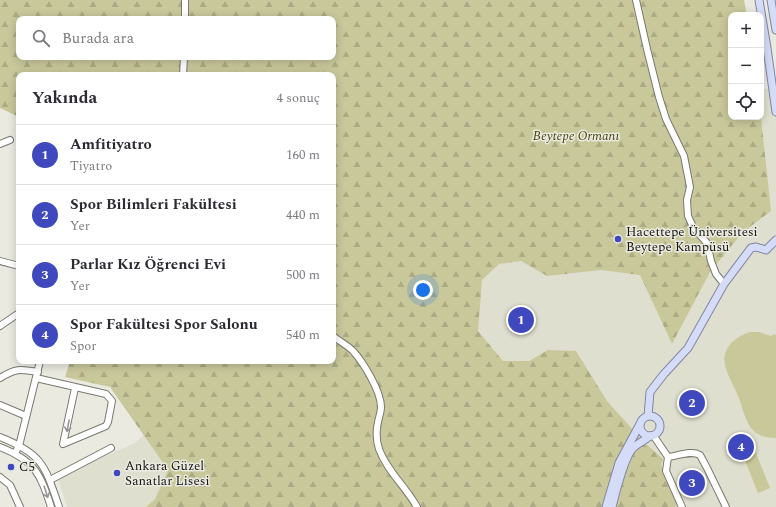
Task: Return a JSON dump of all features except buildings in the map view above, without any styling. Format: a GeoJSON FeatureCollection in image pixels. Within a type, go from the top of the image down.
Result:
{"type":"FeatureCollection","features":[{"type":"Feature","properties":{"kind":"main road"},"geometry":{"type":"LineString","coordinates":[[759,0],[776,112]]}},
{"type":"Feature","properties":{"kind":"main road"},"geometry":{"type":"LineString","coordinates":[[771,0],[776,30]]}},
{"type":"Feature","properties":{"kind":"main road"},"geometry":{"type":"LineString","coordinates":[[648,416],[650,392],[688,348],[724,284],[751,248],[756,247],[766,250],[776,240]]}},
{"type":"Feature","properties":{"kind":"main road"},"geometry":{"type":"LineString","coordinates":[[606,507],[618,463],[642,420],[648,416]]}},
{"type":"Feature","properties":{"kind":"main road"},"geometry":{"type":"LineString","coordinates":[[612,507],[622,472],[633,448],[658,431],[659,425],[657,419],[648,416]]}},
{"type":"Feature","properties":{"kind":"main road"},"geometry":{"type":"LineString","coordinates":[[640,424],[642,432],[647,436],[652,435]]}},
{"type":"Feature","properties":{"kind":"street"},"geometry":{"type":"LineString","coordinates":[[185,0],[185,16]]}},
{"type":"Feature","properties":{"kind":"street"},"geometry":{"type":"LineString","coordinates":[[636,0],[659,97],[666,119],[684,156],[690,186],[687,200],[688,216],[693,227],[707,243],[716,274],[724,284]]}},
{"type":"Feature","properties":{"kind":"street"},"geometry":{"type":"LineString","coordinates":[[183,72],[184,60]]}},
{"type":"Feature","properties":{"kind":"street"},"geometry":{"type":"LineString","coordinates":[[0,144],[10,140]]}},
{"type":"Feature","properties":{"kind":"street"},"geometry":{"type":"LineString","coordinates":[[0,261],[16,265]]}},
{"type":"Feature","properties":{"kind":"street"},"geometry":{"type":"LineString","coordinates":[[0,326],[16,315]]}},
{"type":"Feature","properties":{"kind":"street"},"geometry":{"type":"LineString","coordinates":[[336,338],[352,350],[362,363],[374,385],[381,408],[376,433],[382,458],[418,507]]}},
{"type":"Feature","properties":{"kind":"street"},"geometry":{"type":"LineString","coordinates":[[15,453],[19,446],[39,364]]}},
{"type":"Feature","properties":{"kind":"street"},"geometry":{"type":"LineString","coordinates":[[0,378],[12,371],[21,369],[75,388],[106,394],[109,397],[112,401],[106,426],[102,429],[63,444],[75,388]]}},
{"type":"Feature","properties":{"kind":"street"},"geometry":{"type":"LineString","coordinates":[[0,405],[26,416]]}},
{"type":"Feature","properties":{"kind":"street"},"geometry":{"type":"LineString","coordinates":[[652,435],[668,456],[666,471],[682,507]]}},
{"type":"Feature","properties":{"kind":"street"},"geometry":{"type":"LineString","coordinates":[[0,437],[19,446],[39,460],[50,480],[59,507]]}},
{"type":"Feature","properties":{"kind":"street"},"geometry":{"type":"LineString","coordinates":[[0,447],[15,453],[30,464],[38,474],[44,486],[51,507]]}},
{"type":"Feature","properties":{"kind":"street"},"geometry":{"type":"LineString","coordinates":[[50,480],[110,448]]}},
{"type":"Feature","properties":{"kind":"street"},"geometry":{"type":"LineString","coordinates":[[668,456],[677,456],[691,452],[700,454],[726,507]]}},
{"type":"Feature","properties":{"kind":"street"},"geometry":{"type":"LineString","coordinates":[[0,477],[10,484],[20,507]]}},
{"type":"Feature","properties":{"kind":"shaded area","name":"Hacettepe Üniversitesi Beytepe Kampüsü"},"geometry":{"type":"Polygon","coordinates":[[[764,89],[776,89],[776,507],[600,507],[470,370],[465,178],[728,118],[728,120],[764,120],[764,89]]]}},
{"type":"Feature","properties":{"kind":"shaded area","name":"Ankara Güzel Sanatlar Lisesi"},"geometry":{"type":"Polygon","coordinates":[[[144,435],[168,470],[155,499],[146,507],[67,507],[58,479],[135,443],[144,435]]]}},
{"type":"Feature","properties":{"kind":"green space","name":"Beytepe Ormanı"},"geometry":{"type":"Polygon","coordinates":[[[0,0],[744,0],[746,12],[728,12],[728,120],[761,120],[771,211],[743,232],[710,272],[672,344],[640,275],[601,270],[547,276],[521,261],[499,264],[482,280],[478,331],[503,361],[529,361],[548,350],[576,351],[607,401],[642,440],[663,459],[661,465],[678,503],[675,507],[146,507],[155,499],[168,470],[110,387],[65,377],[69,364],[336,364],[336,72],[16,72],[16,116],[0,108],[0,0]]]}},
{"type":"Feature","properties":{"kind":"green space"},"geometry":{"type":"Polygon","coordinates":[[[751,332],[759,332],[771,336],[776,335],[776,438],[762,436],[751,428],[745,417],[725,365],[725,353],[731,343],[740,336],[751,332]]]}},
{"type":"Feature","properties":{"kind":"green space"},"geometry":{"type":"Polygon","coordinates":[[[756,453],[770,488],[758,493],[744,458],[756,453]]]}},
{"type":"Feature","properties":{"kind":"place","name":"Hacettepe Üniversitesi Beytepe Kampüsü"},"geometry":{"type":"Point","coordinates":[618,239]}},
{"type":"Feature","properties":{"kind":"place","name":"Amfitiyatro"},"geometry":{"type":"Point","coordinates":[521,320]}},
{"type":"Feature","properties":{"kind":"place","name":"Spor Bilimleri Fakültesi"},"geometry":{"type":"Point","coordinates":[692,403]}},
{"type":"Feature","properties":{"kind":"place","name":"Spor Fakültesi Spor Salonu"},"geometry":{"type":"Point","coordinates":[741,447]}},
{"type":"Feature","properties":{"kind":"place","name":"C5"},"geometry":{"type":"Point","coordinates":[11,467]}},
{"type":"Feature","properties":{"kind":"place","name":"Ankara Güzel Sanatlar Lisesi"},"geometry":{"type":"Point","coordinates":[117,473]}},
{"type":"Feature","properties":{"kind":"place","name":"Parlar Kız Öğrenci Evi"},"geometry":{"type":"Point","coordinates":[692,483]}}]}
